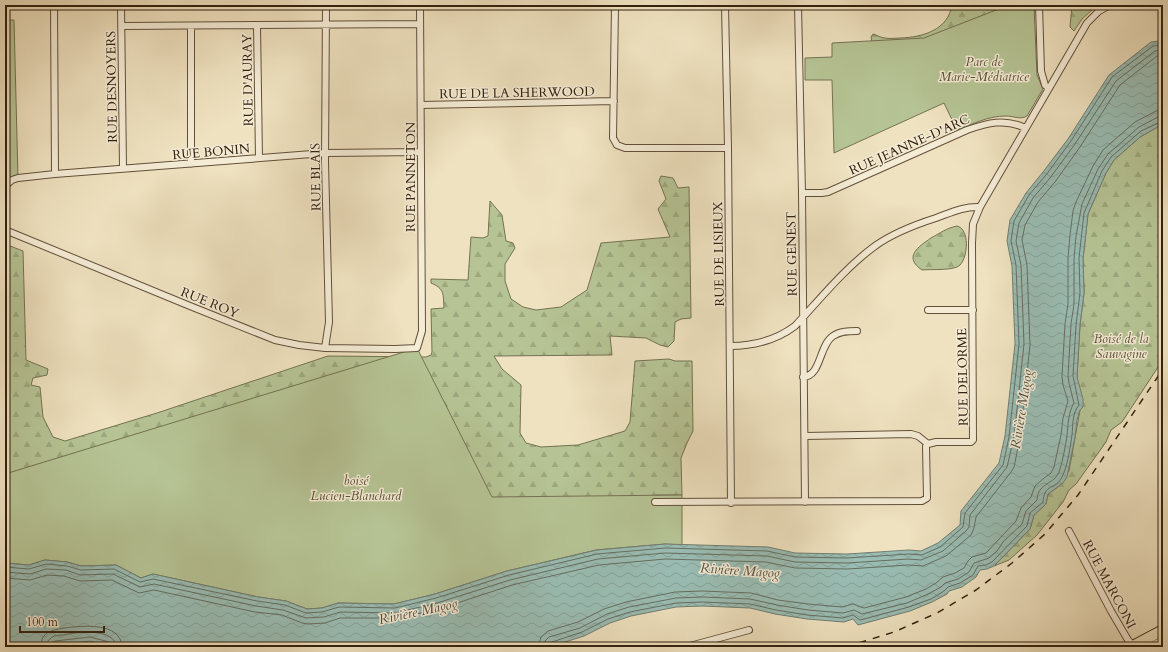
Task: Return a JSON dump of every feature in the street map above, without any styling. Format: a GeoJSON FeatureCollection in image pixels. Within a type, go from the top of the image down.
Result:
{"type":"FeatureCollection","features":[{"type":"Feature","properties":{"kind":"main road"},"geometry":{"type":"LineString","coordinates":[[1133,647],[1163,630]]}},
{"type":"Feature","properties":{"kind":"main road"},"geometry":{"type":"LineString","coordinates":[[1153,647],[1163,642]]}},
{"type":"Feature","properties":{"kind":"street"},"geometry":{"type":"LineString","coordinates":[[54,5],[54,174]]}},
{"type":"Feature","properties":{"kind":"street","name":"RUE DESNOYERS"},"geometry":{"type":"LineString","coordinates":[[121,5],[123,168]]}},
{"type":"Feature","properties":{"kind":"street","name":"RUE BLAIS"},"geometry":{"type":"LineString","coordinates":[[325,348],[328,322],[325,153],[326,5]]}},
{"type":"Feature","properties":{"kind":"street","name":"RUE PANNETON"},"geometry":{"type":"LineString","coordinates":[[417,348],[422,331],[420,5]]}},
{"type":"Feature","properties":{"kind":"street"},"geometry":{"type":"LineString","coordinates":[[615,5],[614,138],[617,144],[625,148],[728,148]]}},
{"type":"Feature","properties":{"kind":"street","name":"RUE DE LISIEUX"},"geometry":{"type":"LineString","coordinates":[[725,5],[728,148],[731,503]]}},
{"type":"Feature","properties":{"kind":"street","name":"RUE GENEST"},"geometry":{"type":"LineString","coordinates":[[798,5],[805,436],[804,502]]}},
{"type":"Feature","properties":{"kind":"street"},"geometry":{"type":"LineString","coordinates":[[1039,5],[1041,71],[1045,85],[1049,88]]}},
{"type":"Feature","properties":{"kind":"street","name":"RUE DELORME"},"geometry":{"type":"LineString","coordinates":[[928,444],[936,442],[972,442],[973,440],[972,232],[975,217],[1087,23],[1099,11],[1110,5]]}},
{"type":"Feature","properties":{"kind":"street"},"geometry":{"type":"LineString","coordinates":[[122,26],[420,24]]}},
{"type":"Feature","properties":{"kind":"street","name":"RUE D'AURAY"},"geometry":{"type":"LineString","coordinates":[[257,25],[259,158]]}},
{"type":"Feature","properties":{"kind":"street"},"geometry":{"type":"LineString","coordinates":[[191,26],[191,164]]}},
{"type":"Feature","properties":{"kind":"street","name":"RUE DE LA SHERWOOD"},"geometry":{"type":"LineString","coordinates":[[421,105],[614,101]]}},
{"type":"Feature","properties":{"kind":"street","name":"RUE JEANNE-D'ARC"},"geometry":{"type":"LineString","coordinates":[[802,193],[828,192],[967,130],[984,124],[1004,122],[1012,123],[1025,128]]}},
{"type":"Feature","properties":{"kind":"street","name":"RUE BONIN"},"geometry":{"type":"LineString","coordinates":[[5,186],[12,180],[18,178],[123,168],[325,153],[421,152]]}},
{"type":"Feature","properties":{"kind":"street"},"geometry":{"type":"LineString","coordinates":[[730,346],[758,344],[787,331],[803,317],[855,264],[874,247],[891,236],[912,226],[963,208],[980,207]]}},
{"type":"Feature","properties":{"kind":"street","name":"RUE ROY"},"geometry":{"type":"LineString","coordinates":[[5,230],[275,340],[325,348],[417,348]]}},
{"type":"Feature","properties":{"kind":"street"},"geometry":{"type":"LineString","coordinates":[[928,310],[973,310]]}},
{"type":"Feature","properties":{"kind":"street"},"geometry":{"type":"LineString","coordinates":[[803,377],[808,377],[813,373],[827,341],[832,337],[847,331],[857,330]]}},
{"type":"Feature","properties":{"kind":"street"},"geometry":{"type":"LineString","coordinates":[[655,502],[922,502],[928,496],[926,446],[928,444],[918,436],[911,434],[805,436]]}},
{"type":"Feature","properties":{"kind":"street","name":"RUE MARCONI"},"geometry":{"type":"LineString","coordinates":[[1069,531],[1111,611],[1133,647]]}},
{"type":"Feature","properties":{"kind":"street"},"geometry":{"type":"LineString","coordinates":[[686,647],[749,630]]}},
{"type":"Feature","properties":{"kind":"green space"},"geometry":{"type":"Polygon","coordinates":[[[952,5],[1024,5],[946,39],[873,46],[871,37],[873,34],[884,38],[901,38],[926,34],[940,26],[945,21],[950,14],[952,5]]]}},
{"type":"Feature","properties":{"kind":"green space","name":"Parc de Marie-Médiatrice"},"geometry":{"type":"Polygon","coordinates":[[[1009,5],[1034,5],[1037,75],[1043,89],[1027,116],[1022,118],[1006,116],[993,117],[957,130],[944,103],[834,153],[832,80],[805,80],[805,58],[832,57],[832,43],[924,38],[1009,5]]]}},
{"type":"Feature","properties":{"kind":"green space"},"geometry":{"type":"Polygon","coordinates":[[[1072,5],[1091,5],[1093,9],[1082,19],[1074,31],[1070,27],[1072,5]]]}},
{"type":"Feature","properties":{"kind":"green space"},"geometry":{"type":"Polygon","coordinates":[[[5,20],[14,20],[18,178],[5,186],[5,20]]]}},
{"type":"Feature","properties":{"kind":"green space","name":"Boisé de la Sauvagine"},"geometry":{"type":"Polygon","coordinates":[[[1163,124],[1162,361],[1122,422],[1111,430],[1106,442],[1076,484],[1069,490],[1063,502],[1037,535],[1009,560],[994,566],[1030,529],[1034,515],[1046,504],[1048,494],[1058,487],[1069,471],[1080,410],[1077,377],[1080,325],[1084,293],[1083,259],[1088,214],[1106,173],[1114,160],[1140,137],[1163,124]]]}},
{"type":"Feature","properties":{"kind":"green space","name":"boisé Lucien-Blanchard"},"geometry":{"type":"Polygon","coordinates":[[[661,176],[673,178],[678,188],[689,187],[691,318],[681,319],[675,322],[674,341],[668,347],[646,338],[610,336],[612,355],[494,356],[502,369],[521,385],[520,433],[526,443],[541,447],[578,445],[625,431],[630,422],[635,361],[669,359],[675,361],[692,361],[693,431],[681,458],[682,495],[656,495],[682,545],[665,544],[597,550],[507,571],[435,594],[193,582],[5,563],[5,374],[7,373],[5,244],[23,251],[26,360],[48,369],[47,375],[33,378],[31,385],[40,387],[43,417],[53,437],[65,441],[157,413],[328,356],[426,357],[431,355],[431,309],[444,308],[444,299],[441,290],[439,287],[431,283],[431,279],[468,280],[471,237],[483,238],[488,236],[490,201],[502,215],[506,241],[513,243],[515,248],[505,264],[505,281],[511,299],[523,307],[536,310],[561,307],[587,290],[601,243],[670,237],[658,209],[666,199],[659,181],[661,176]]]}},
{"type":"Feature","properties":{"kind":"green space"},"geometry":{"type":"Polygon","coordinates":[[[957,226],[964,232],[966,238],[965,256],[960,265],[948,269],[922,270],[916,265],[913,257],[914,252],[917,249],[937,234],[957,226]]]}},
{"type":"Feature","properties":{"kind":"green space","name":"boisé Lucien-Blanchard"},"geometry":{"type":"Polygon","coordinates":[[[417,348],[492,497],[682,495],[682,545],[665,544],[596,550],[507,571],[435,594],[394,604],[338,603],[322,608],[307,609],[286,601],[258,597],[153,574],[141,578],[116,565],[81,566],[67,562],[45,560],[29,565],[5,563],[5,474],[417,348]]]}},
{"type":"Feature","properties":{"kind":"water","name":"Rivière Magog"},"geometry":{"type":"Polygon","coordinates":[[[1163,41],[1163,124],[1140,137],[1114,160],[1106,173],[1088,214],[1083,259],[1084,293],[1080,325],[1077,377],[1083,399],[1083,407],[1080,410],[1077,420],[1067,477],[1063,483],[1048,494],[1046,504],[1034,515],[1030,529],[994,566],[980,570],[976,577],[962,587],[949,591],[947,594],[932,602],[910,611],[858,625],[853,619],[844,622],[807,619],[750,608],[702,606],[676,607],[631,616],[610,623],[584,636],[545,647],[112,647],[90,641],[44,647],[5,647],[5,563],[29,565],[45,560],[67,562],[81,566],[116,565],[141,578],[153,574],[258,597],[286,601],[307,609],[322,608],[338,603],[394,604],[435,594],[507,571],[597,550],[665,544],[768,547],[795,553],[847,554],[909,550],[921,551],[938,543],[960,525],[961,511],[999,463],[1005,436],[1015,344],[1012,266],[1007,241],[1010,220],[1026,193],[1068,139],[1109,75],[1151,42],[1163,41]]]}},
{"type":"Feature","properties":{"kind":"railway"},"geometry":{"type":"LineString","coordinates":[[846,647],[894,632],[937,613],[976,590],[1012,563],[1045,534],[1078,495],[1163,369]]}}]}
